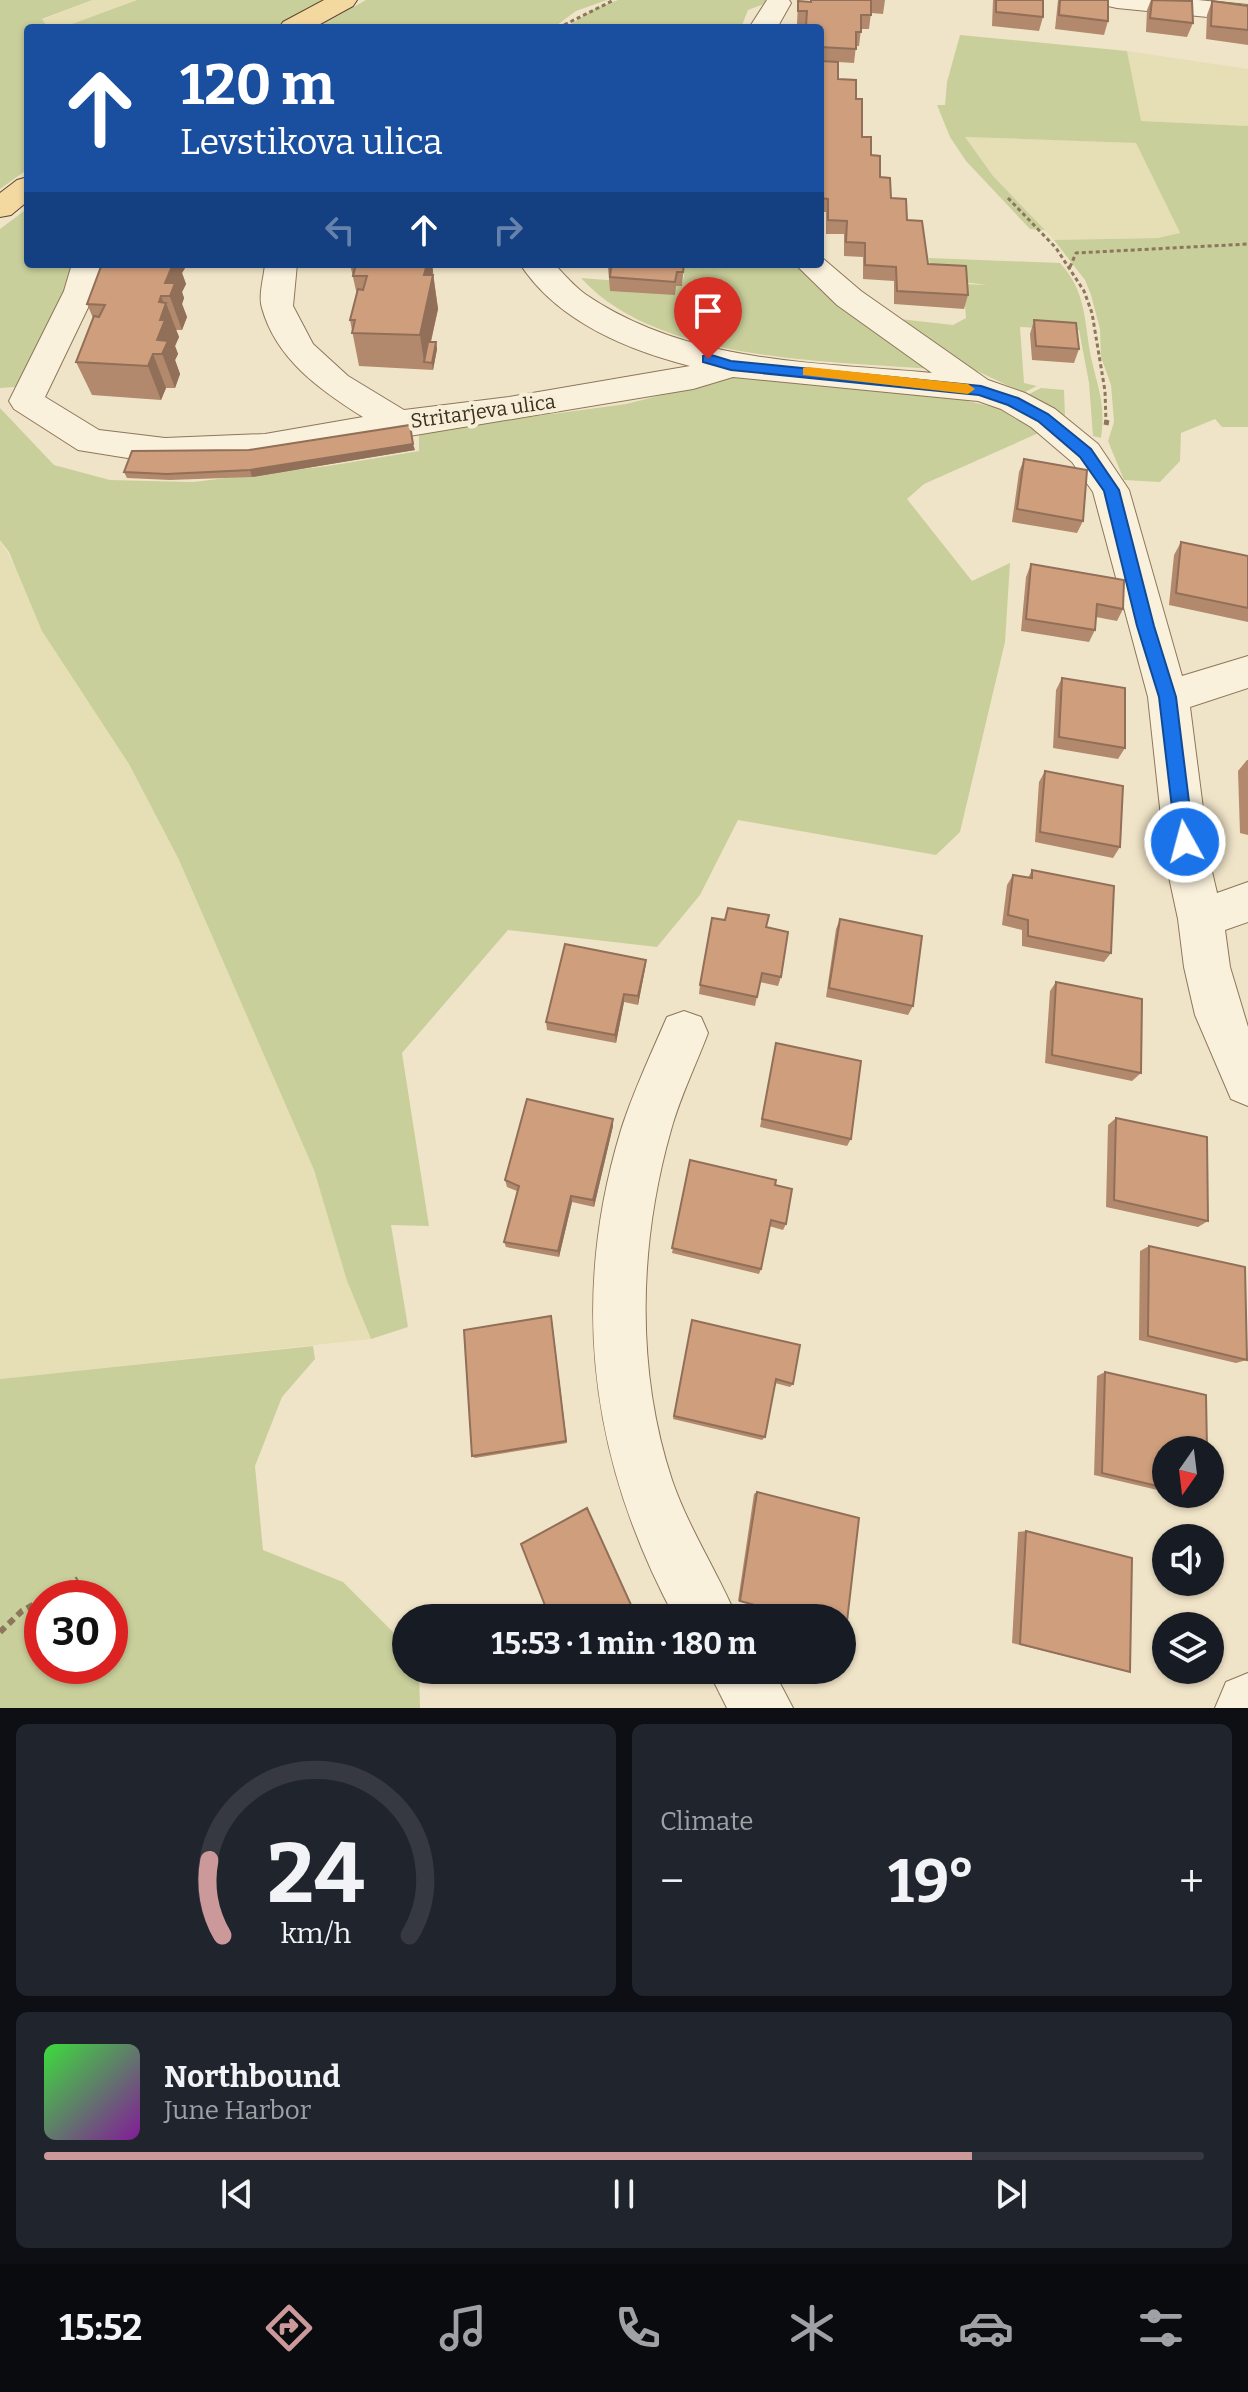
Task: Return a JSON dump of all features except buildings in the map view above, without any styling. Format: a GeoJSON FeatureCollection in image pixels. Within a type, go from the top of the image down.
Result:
{"type":"FeatureCollection","features":[{"type":"Feature","properties":{"kind":"main road"},"geometry":{"type":"LineString","coordinates":[[300,24],[344,0]]}},
{"type":"Feature","properties":{"kind":"main road"},"geometry":{"type":"LineString","coordinates":[[0,208],[24,189]]}},
{"type":"Feature","properties":{"kind":"street"},"geometry":{"type":"LineString","coordinates":[[1117,0],[1195,4],[1248,13]]}},
{"type":"Feature","properties":{"kind":"street"},"geometry":{"type":"LineString","coordinates":[[765,24],[778,3]]}},
{"type":"Feature","properties":{"kind":"street"},"geometry":{"type":"LineString","coordinates":[[87,268],[80,291],[26,401],[91,441],[165,451],[265,447],[398,423]]}},
{"type":"Feature","properties":{"kind":"street","name":"Stritarjeva ulica"},"geometry":{"type":"LineString","coordinates":[[281,268],[277,306],[299,350],[336,384],[398,423],[509,409],[693,377],[731,365]]}},
{"type":"Feature","properties":{"kind":"street"},"geometry":{"type":"LineString","coordinates":[[540,268],[571,300],[627,333],[731,365],[981,390],[1013,401],[1043,418],[1085,453],[1111,490],[1168,697],[1188,863],[1201,919],[1207,967],[1219,1015],[1248,1083]]}},
{"type":"Feature","properties":{"kind":"street"},"geometry":{"type":"LineString","coordinates":[[815,268],[849,298],[981,390]]}},
{"type":"Feature","properties":{"kind":"street"},"geometry":{"type":"LineString","coordinates":[[1168,697],[1248,672]]}},
{"type":"Feature","properties":{"kind":"street"},"geometry":{"type":"LineString","coordinates":[[1201,919],[1248,902]]}},
{"type":"Feature","properties":{"kind":"street"},"geometry":{"type":"LineString","coordinates":[[684,1033],[643,1145],[626,1219],[617,1329],[630,1432],[660,1525],[700,1604]]}},
{"type":"Feature","properties":{"kind":"street"},"geometry":{"type":"LineString","coordinates":[[747,1684],[762,1708]]}},
{"type":"Feature","properties":{"kind":"path"},"geometry":{"type":"LineString","coordinates":[[565,24],[614,0]]}},
{"type":"Feature","properties":{"kind":"path"},"geometry":{"type":"LineString","coordinates":[[1008,198],[1079,280],[1091,309],[1096,355],[1107,394],[1104,438],[1085,453]]}},
{"type":"Feature","properties":{"kind":"path"},"geometry":{"type":"LineString","coordinates":[[1070,268],[1076,253],[1248,244]]}},
{"type":"Feature","properties":{"kind":"path"},"geometry":{"type":"LineString","coordinates":[[0,1632],[24,1610]]}},
{"type":"Feature","properties":{"kind":"shaded area"},"geometry":{"type":"Polygon","coordinates":[[[92,0],[137,0],[72,24],[45,24],[42,20],[92,0]]]}},
{"type":"Feature","properties":{"kind":"shaded area"},"geometry":{"type":"Polygon","coordinates":[[[1127,51],[1248,69],[1248,126],[1140,121],[1127,51]]]}},
{"type":"Feature","properties":{"kind":"shaded area"},"geometry":{"type":"Polygon","coordinates":[[[964,137],[1136,143],[1180,234],[1158,238],[1054,240],[993,176],[964,137]]]}},
{"type":"Feature","properties":{"kind":"shaded area"},"geometry":{"type":"Polygon","coordinates":[[[0,540],[129,764],[179,860],[314,1170],[347,1281],[371,1339],[0,1379],[0,540]]]}},
{"type":"Feature","properties":{"kind":"green space"},"geometry":{"type":"Polygon","coordinates":[[[0,0],[92,0],[42,19],[45,24],[24,24],[24,172],[0,189],[0,0]]]}},
{"type":"Feature","properties":{"kind":"green space"},"geometry":{"type":"Polygon","coordinates":[[[137,0],[326,0],[281,24],[72,24],[137,0]]]}},
{"type":"Feature","properties":{"kind":"green space"},"geometry":{"type":"Polygon","coordinates":[[[366,0],[607,0],[576,11],[558,24],[323,24],[366,0]]]}},
{"type":"Feature","properties":{"kind":"green space"},"geometry":{"type":"Polygon","coordinates":[[[618,0],[775,0],[748,10],[743,24],[571,24],[596,8],[618,0]]]}},
{"type":"Feature","properties":{"kind":"green space"},"geometry":{"type":"Polygon","coordinates":[[[960,35],[1127,51],[1141,121],[1248,126],[1248,427],[1222,427],[1215,419],[1181,433],[1180,461],[1160,482],[1124,480],[1108,441],[1114,422],[1111,385],[1101,357],[1100,329],[1091,295],[1085,280],[1054,240],[1158,238],[1180,233],[1136,143],[965,137],[993,176],[1045,230],[1030,229],[966,161],[950,137],[937,105],[945,105],[947,82],[960,35]]]}},
{"type":"Feature","properties":{"kind":"green space"},"geometry":{"type":"Polygon","coordinates":[[[24,211],[24,268],[81,268],[28,386],[0,388],[0,229],[24,211]]]}},
{"type":"Feature","properties":{"kind":"green space"},"geometry":{"type":"Polygon","coordinates":[[[929,258],[1060,263],[1075,285],[1083,308],[1102,406],[1101,438],[1093,436],[1089,383],[1079,330],[1020,327],[1024,383],[1037,386],[1023,393],[975,370],[891,318],[953,325],[966,318],[963,284],[987,285],[932,278],[929,258]]]}},
{"type":"Feature","properties":{"kind":"green space"},"geometry":{"type":"Polygon","coordinates":[[[680,268],[809,268],[930,369],[793,358],[744,352],[697,341],[653,326],[613,306],[581,278],[682,286],[684,275],[680,268]]]}},
{"type":"Feature","properties":{"kind":"green space"},"geometry":{"type":"Polygon","coordinates":[[[734,377],[937,394],[1011,411],[1043,431],[924,484],[907,499],[972,581],[1010,563],[1005,642],[960,832],[936,855],[738,820],[700,895],[657,947],[508,930],[402,1053],[429,1226],[391,1225],[408,1327],[371,1339],[347,1281],[314,1170],[179,860],[129,764],[42,631],[9,552],[0,540],[0,408],[54,465],[110,480],[193,482],[328,466],[419,451],[419,432],[626,404],[734,377]]]}},
{"type":"Feature","properties":{"kind":"green space"},"geometry":{"type":"Polygon","coordinates":[[[1041,388],[1064,390],[1065,417],[1029,394],[1041,388]]]}},
{"type":"Feature","properties":{"kind":"green space"},"geometry":{"type":"Polygon","coordinates":[[[313,1346],[315,1359],[282,1397],[255,1466],[263,1550],[343,1582],[392,1631],[392,1684],[419,1684],[420,1708],[0,1708],[0,1379],[313,1346]]]}},
{"type":"Feature","properties":{"kind":"slow traffic"},"geometry":{"type":"LineString","coordinates":[[808,372],[968,389]]}},
{"type":"Feature","properties":{"kind":"route"},"geometry":{"type":"LineString","coordinates":[[708,359],[731,365],[981,390],[1013,401],[1043,418],[1085,453],[1111,490],[1168,697],[1185,842]]}}]}
